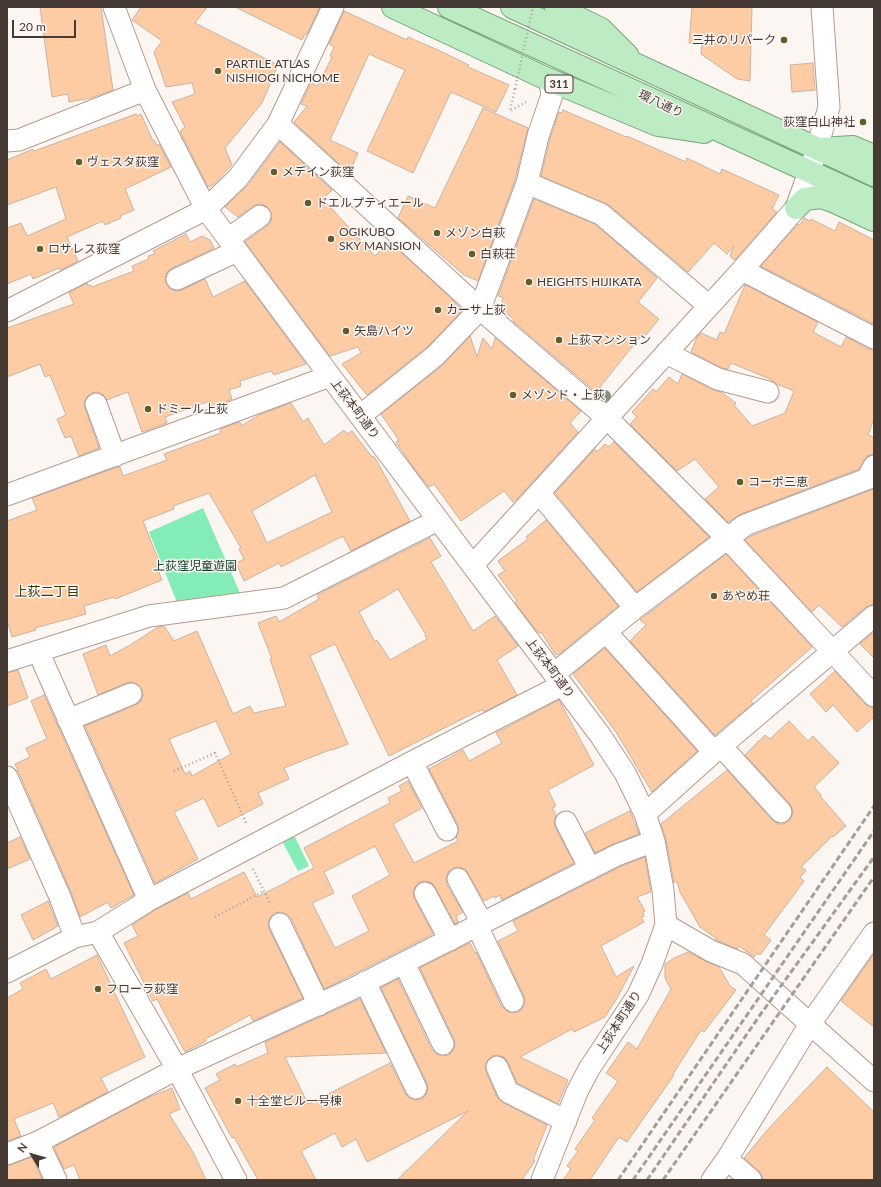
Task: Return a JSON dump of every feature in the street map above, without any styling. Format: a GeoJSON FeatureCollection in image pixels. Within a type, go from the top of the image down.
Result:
{"type":"FeatureCollection","features":[{"type":"Feature","properties":{"kind":"main road","name":"311"},"geometry":{"type":"LineString","coordinates":[[393,7],[545,78],[658,124],[733,137]]}},
{"type":"Feature","properties":{"kind":"main road","name":"環八通り"},"geometry":{"type":"LineString","coordinates":[[448,7],[874,201]]}},
{"type":"Feature","properties":{"kind":"main road"},"geometry":{"type":"LineString","coordinates":[[512,7],[874,175]]}},
{"type":"Feature","properties":{"kind":"main road"},"geometry":{"type":"LineString","coordinates":[[556,7],[601,29],[636,64]]}},
{"type":"Feature","properties":{"kind":"main road"},"geometry":{"type":"LineString","coordinates":[[817,149],[853,147],[874,156]]}},
{"type":"Feature","properties":{"kind":"main road"},"geometry":{"type":"LineString","coordinates":[[796,208],[805,199],[811,197],[821,197],[874,220]]}},
{"type":"Feature","properties":{"kind":"street","name":"上荻本町通り"},"geometry":{"type":"LineString","coordinates":[[114,7],[145,90],[206,209],[600,735],[625,773],[645,814],[654,841],[663,890],[666,925],[652,964],[638,994],[589,1068],[577,1092],[542,1180]]}},
{"type":"Feature","properties":{"kind":"street"},"geometry":{"type":"LineString","coordinates":[[7,311],[206,209],[238,178],[278,124],[334,7]]}},
{"type":"Feature","properties":{"kind":"street"},"geometry":{"type":"LineString","coordinates":[[473,565],[742,270],[796,208],[830,107],[822,7]]}},
{"type":"Feature","properties":{"kind":"street"},"geometry":{"type":"LineString","coordinates":[[360,416],[435,356],[480,309],[527,183],[538,136],[552,95],[550,84],[545,78]]}},
{"type":"Feature","properties":{"kind":"street"},"geometry":{"type":"LineString","coordinates":[[7,140],[19,140],[145,90]]}},
{"type":"Feature","properties":{"kind":"street"},"geometry":{"type":"LineString","coordinates":[[278,124],[480,309],[607,418],[728,538],[874,696]]}},
{"type":"Feature","properties":{"kind":"street"},"geometry":{"type":"LineString","coordinates":[[527,183],[601,214],[709,306]]}},
{"type":"Feature","properties":{"kind":"street"},"geometry":{"type":"LineString","coordinates":[[177,279],[233,245],[260,216]]}},
{"type":"Feature","properties":{"kind":"street"},"geometry":{"type":"LineString","coordinates":[[742,270],[874,338]]}},
{"type":"Feature","properties":{"kind":"street"},"geometry":{"type":"LineString","coordinates":[[666,353],[718,379],[768,392]]}},
{"type":"Feature","properties":{"kind":"street"},"geometry":{"type":"LineString","coordinates":[[7,495],[330,376]]}},
{"type":"Feature","properties":{"kind":"street"},"geometry":{"type":"LineString","coordinates":[[96,404],[116,456]]}},
{"type":"Feature","properties":{"kind":"street"},"geometry":{"type":"LineString","coordinates":[[7,972],[75,938],[98,932],[149,900],[412,762],[558,679],[606,632],[635,608],[745,525],[867,479],[874,466]]}},
{"type":"Feature","properties":{"kind":"street"},"geometry":{"type":"LineString","coordinates":[[539,493],[635,608]]}},
{"type":"Feature","properties":{"kind":"street"},"geometry":{"type":"LineString","coordinates":[[7,661],[149,616],[284,598],[438,520]]}},
{"type":"Feature","properties":{"kind":"street"},"geometry":{"type":"LineString","coordinates":[[645,814],[718,749],[874,616]]}},
{"type":"Feature","properties":{"kind":"street"},"geometry":{"type":"LineString","coordinates":[[606,632],[718,749],[781,812]]}},
{"type":"Feature","properties":{"kind":"street"},"geometry":{"type":"LineString","coordinates":[[38,651],[149,900]]}},
{"type":"Feature","properties":{"kind":"street"},"geometry":{"type":"LineString","coordinates":[[68,720],[130,694]]}},
{"type":"Feature","properties":{"kind":"street"},"geometry":{"type":"LineString","coordinates":[[412,762],[447,830]]}},
{"type":"Feature","properties":{"kind":"street"},"geometry":{"type":"LineString","coordinates":[[7,777],[60,897],[75,938]]}},
{"type":"Feature","properties":{"kind":"street"},"geometry":{"type":"LineString","coordinates":[[566,822],[590,869]]}},
{"type":"Feature","properties":{"kind":"street"},"geometry":{"type":"LineString","coordinates":[[7,1154],[38,1142],[177,1069],[404,963],[617,855],[654,841]]}},
{"type":"Feature","properties":{"kind":"street"},"geometry":{"type":"LineString","coordinates":[[458,879],[513,1001]]}},
{"type":"Feature","properties":{"kind":"street"},"geometry":{"type":"LineString","coordinates":[[425,893],[450,940]]}},
{"type":"Feature","properties":{"kind":"street"},"geometry":{"type":"LineString","coordinates":[[280,924],[319,1004]]}},
{"type":"Feature","properties":{"kind":"street"},"geometry":{"type":"LineString","coordinates":[[666,925],[711,951],[743,964],[874,1081]]}},
{"type":"Feature","properties":{"kind":"street"},"geometry":{"type":"LineString","coordinates":[[98,932],[177,1069],[236,1180]]}},
{"type":"Feature","properties":{"kind":"street"},"geometry":{"type":"LineString","coordinates":[[712,1180],[727,1159],[810,1024],[874,932]]}},
{"type":"Feature","properties":{"kind":"street"},"geometry":{"type":"LineString","coordinates":[[404,963],[443,1044]]}},
{"type":"Feature","properties":{"kind":"street"},"geometry":{"type":"LineString","coordinates":[[365,982],[416,1088]]}},
{"type":"Feature","properties":{"kind":"street"},"geometry":{"type":"LineString","coordinates":[[497,1067],[508,1092],[566,1120]]}},
{"type":"Feature","properties":{"kind":"street"},"geometry":{"type":"LineString","coordinates":[[38,1142],[56,1180]]}},
{"type":"Feature","properties":{"kind":"street"},"geometry":{"type":"LineString","coordinates":[[727,1159],[751,1180]]}},
{"type":"Feature","properties":{"kind":"path"},"geometry":{"type":"LineString","coordinates":[[528,102],[510,111],[533,7]]}},
{"type":"Feature","properties":{"kind":"path"},"geometry":{"type":"LineString","coordinates":[[174,771],[214,753],[250,847],[264,891],[280,924]]}},
{"type":"Feature","properties":{"kind":"path"},"geometry":{"type":"LineString","coordinates":[[214,917],[264,891]]}},
{"type":"Feature","properties":{"kind":"green space","name":"上荻窪児童遊園"},"geometry":{"type":"Polygon","coordinates":[[[203,508],[243,600],[178,605],[149,532],[203,508]]]}},
{"type":"Feature","properties":{"kind":"green space"},"geometry":{"type":"Polygon","coordinates":[[[294,835],[309,866],[298,871],[282,841],[294,835]]]}},
{"type":"Feature","properties":{"kind":"building"},"geometry":{"type":"Polygon","coordinates":[[[40,7],[101,7],[113,90],[91,98],[69,102],[68,94],[52,97],[40,7]]]}},
{"type":"Feature","properties":{"kind":"building","name":"PARTILE ATLAS NISHIOGI NICHOME"},"geometry":{"type":"Polygon","coordinates":[[[141,7],[207,7],[195,23],[278,65],[262,103],[225,148],[232,165],[213,185],[208,187],[180,131],[185,127],[172,102],[195,94],[192,83],[166,87],[154,52],[162,41],[132,20],[141,7]]]}},
{"type":"Feature","properties":{"kind":"building"},"geometry":{"type":"Polygon","coordinates":[[[235,7],[320,7],[307,34],[305,34],[302,40],[235,7]]]}},
{"type":"Feature","properties":{"kind":"building"},"geometry":{"type":"Polygon","coordinates":[[[692,7],[752,7],[750,81],[737,79],[701,54],[702,43],[689,43],[692,7]]]}},
{"type":"Feature","properties":{"kind":"building"},"geometry":{"type":"Polygon","coordinates":[[[344,11],[407,40],[408,37],[438,50],[469,65],[468,67],[509,85],[496,112],[451,92],[413,173],[367,151],[405,70],[369,54],[330,140],[358,153],[349,173],[294,122],[307,106],[301,104],[311,83],[317,86],[318,85],[332,57],[330,56],[334,47],[329,44],[344,11]]]}},
{"type":"Feature","properties":{"kind":"building"},"geometry":{"type":"Polygon","coordinates":[[[813,63],[815,90],[792,92],[790,65],[813,63]]]}},
{"type":"Feature","properties":{"kind":"building"},"geometry":{"type":"Polygon","coordinates":[[[483,108],[528,128],[515,180],[478,281],[464,275],[398,218],[408,196],[435,208],[483,108]]]}},
{"type":"Feature","properties":{"kind":"building"},"geometry":{"type":"Polygon","coordinates":[[[563,110],[686,162],[687,158],[720,174],[722,169],[779,195],[772,209],[777,212],[735,260],[730,256],[734,246],[727,254],[714,243],[688,272],[609,205],[541,176],[550,139],[559,112],[562,113],[563,110]]]}},
{"type":"Feature","properties":{"kind":"building"},"geometry":{"type":"Polygon","coordinates":[[[136,114],[137,116],[141,114],[153,141],[154,140],[157,146],[159,144],[171,167],[125,189],[134,210],[105,225],[103,221],[67,237],[78,261],[60,270],[59,268],[33,279],[31,274],[7,284],[7,228],[21,223],[27,236],[66,219],[56,187],[7,205],[7,160],[33,149],[34,151],[136,114]]]}},
{"type":"Feature","properties":{"kind":"building"},"geometry":{"type":"Polygon","coordinates":[[[280,142],[332,190],[323,199],[375,256],[390,242],[454,301],[462,311],[427,347],[367,395],[342,364],[361,353],[358,347],[330,356],[245,242],[267,226],[271,221],[272,215],[269,209],[265,205],[258,204],[238,217],[225,207],[248,185],[280,142]]]}},
{"type":"Feature","properties":{"kind":"building"},"geometry":{"type":"Polygon","coordinates":[[[534,199],[595,224],[657,278],[638,302],[659,319],[646,335],[645,334],[642,338],[640,337],[596,392],[513,321],[514,320],[501,308],[503,297],[498,296],[534,199]]]}},
{"type":"Feature","properties":{"kind":"building"},"geometry":{"type":"Polygon","coordinates":[[[804,218],[810,221],[811,219],[835,231],[839,222],[874,240],[874,324],[761,266],[798,224],[800,225],[804,218]]]}},
{"type":"Feature","properties":{"kind":"building"},"geometry":{"type":"Polygon","coordinates":[[[186,234],[190,242],[202,236],[210,240],[214,248],[172,268],[167,272],[165,278],[166,284],[170,289],[176,291],[182,290],[205,279],[213,297],[245,281],[306,364],[274,375],[271,371],[240,381],[241,386],[229,390],[232,399],[212,407],[210,401],[165,417],[167,423],[142,432],[128,392],[107,400],[98,392],[92,393],[84,402],[99,448],[79,456],[71,436],[65,438],[57,419],[66,415],[50,375],[45,377],[40,364],[7,377],[7,328],[74,304],[69,293],[87,283],[88,286],[91,285],[92,287],[134,271],[132,266],[149,259],[148,256],[155,254],[153,251],[186,234]]]}},
{"type":"Feature","properties":{"kind":"building"},"geometry":{"type":"Polygon","coordinates":[[[745,285],[818,322],[813,332],[841,347],[846,337],[868,349],[874,350],[874,419],[868,435],[874,437],[874,454],[867,456],[859,469],[741,514],[728,522],[705,499],[719,487],[695,459],[677,471],[630,424],[637,417],[632,412],[653,389],[656,392],[669,377],[678,384],[682,374],[713,390],[721,392],[736,403],[734,405],[752,426],[785,413],[794,391],[777,384],[770,379],[731,363],[728,369],[722,368],[691,352],[697,337],[701,333],[717,340],[720,332],[724,334],[745,285]]]}},
{"type":"Feature","properties":{"kind":"building"},"geometry":{"type":"Polygon","coordinates":[[[470,336],[477,357],[483,338],[492,349],[495,338],[581,411],[570,423],[578,432],[518,498],[513,502],[504,491],[461,521],[434,484],[429,487],[413,467],[396,442],[399,440],[381,414],[443,365],[470,336]]]}},
{"type":"Feature","properties":{"kind":"building"},"geometry":{"type":"Polygon","coordinates":[[[291,403],[303,422],[308,418],[324,445],[344,430],[347,434],[352,431],[372,457],[374,456],[410,521],[351,551],[343,536],[281,567],[279,563],[244,581],[236,563],[244,559],[239,549],[241,548],[209,493],[173,506],[174,509],[143,521],[160,564],[156,565],[162,580],[115,599],[114,597],[84,606],[86,614],[35,628],[36,630],[12,637],[7,620],[7,521],[37,510],[32,498],[118,467],[120,467],[123,476],[167,460],[164,454],[221,433],[220,429],[240,422],[241,426],[259,415],[291,403]],[[315,475],[252,511],[267,543],[332,512],[315,475]]]}},
{"type":"Feature","properties":{"kind":"building"},"geometry":{"type":"Polygon","coordinates":[[[614,442],[709,537],[637,592],[555,493],[595,449],[597,452],[605,444],[608,447],[614,442]]]}},
{"type":"Feature","properties":{"kind":"building"},"geometry":{"type":"Polygon","coordinates":[[[874,488],[874,604],[866,607],[842,627],[819,605],[812,612],[745,540],[751,536],[874,488]]]}},
{"type":"Feature","properties":{"kind":"building"},"geometry":{"type":"Polygon","coordinates":[[[546,520],[618,606],[558,655],[555,654],[541,632],[539,633],[536,630],[515,603],[517,601],[498,575],[505,571],[498,561],[528,539],[526,537],[546,520]]]}},
{"type":"Feature","properties":{"kind":"building"},"geometry":{"type":"Polygon","coordinates":[[[430,538],[441,556],[431,562],[473,631],[495,616],[518,646],[497,660],[517,695],[484,712],[483,710],[476,712],[389,756],[335,644],[310,656],[348,744],[284,768],[289,779],[258,793],[263,804],[218,827],[204,798],[174,812],[198,859],[155,883],[85,726],[136,705],[141,701],[143,695],[142,690],[138,684],[132,682],[126,683],[98,695],[83,654],[106,645],[110,656],[158,627],[164,626],[174,641],[197,631],[233,714],[250,706],[254,713],[286,706],[270,659],[272,659],[258,623],[276,616],[279,622],[319,599],[317,595],[430,538]],[[398,589],[359,612],[375,642],[377,640],[390,660],[427,639],[398,589]],[[216,721],[169,739],[185,774],[190,771],[192,776],[231,754],[216,721]]]}},
{"type":"Feature","properties":{"kind":"building"},"geometry":{"type":"Polygon","coordinates":[[[726,554],[812,647],[751,701],[753,703],[715,735],[630,641],[646,625],[640,620],[726,554]]]}},
{"type":"Feature","properties":{"kind":"building"},"geometry":{"type":"Polygon","coordinates":[[[874,632],[874,658],[860,644],[874,632]]]}},
{"type":"Feature","properties":{"kind":"building"},"geometry":{"type":"Polygon","coordinates":[[[605,648],[697,751],[652,792],[616,732],[573,674],[605,648]]]}},
{"type":"Feature","properties":{"kind":"building"},"geometry":{"type":"Polygon","coordinates":[[[18,670],[28,698],[7,706],[7,673],[18,670]]]}},
{"type":"Feature","properties":{"kind":"building"},"geometry":{"type":"Polygon","coordinates":[[[835,671],[865,704],[874,708],[874,717],[857,732],[833,705],[826,712],[810,694],[835,671]]]}},
{"type":"Feature","properties":{"kind":"building"},"geometry":{"type":"Polygon","coordinates":[[[44,695],[134,895],[111,908],[108,902],[80,917],[71,892],[15,764],[30,757],[26,748],[47,739],[31,701],[44,695]]]}},
{"type":"Feature","properties":{"kind":"building"},"geometry":{"type":"Polygon","coordinates":[[[559,700],[594,765],[548,790],[556,806],[552,808],[556,815],[554,821],[555,827],[574,863],[502,900],[500,895],[484,901],[465,869],[459,867],[453,868],[448,872],[446,879],[447,885],[463,912],[456,916],[458,922],[455,924],[432,883],[426,881],[420,882],[415,887],[413,893],[414,898],[433,934],[324,989],[291,918],[281,912],[274,913],[268,923],[269,929],[303,998],[253,1021],[250,1015],[205,1039],[206,1041],[185,1052],[157,999],[153,1001],[124,943],[138,936],[132,925],[155,910],[188,893],[191,899],[244,872],[257,897],[314,868],[304,848],[390,803],[388,798],[402,791],[399,786],[408,781],[422,808],[393,824],[414,863],[458,841],[456,837],[459,831],[458,825],[429,769],[463,750],[469,761],[502,743],[496,733],[559,700]],[[375,846],[324,872],[334,893],[312,903],[335,948],[369,931],[352,896],[390,875],[375,846]]]}},
{"type":"Feature","properties":{"kind":"building"},"geometry":{"type":"Polygon","coordinates":[[[789,721],[808,741],[813,736],[839,763],[814,787],[846,826],[833,837],[832,836],[801,867],[806,870],[800,878],[804,881],[764,935],[771,940],[760,955],[757,953],[754,957],[739,946],[737,949],[715,940],[717,939],[700,927],[680,892],[677,881],[674,883],[666,839],[661,824],[727,770],[772,820],[778,824],[783,824],[789,821],[793,810],[790,804],[745,755],[765,735],[770,739],[789,721]]]}},
{"type":"Feature","properties":{"kind":"building"},"geometry":{"type":"Polygon","coordinates":[[[630,811],[639,834],[595,853],[585,833],[630,811]]]}},
{"type":"Feature","properties":{"kind":"building"},"geometry":{"type":"Polygon","coordinates":[[[20,837],[30,859],[7,869],[7,843],[20,837]]]}},
{"type":"Feature","properties":{"kind":"building"},"geometry":{"type":"Polygon","coordinates":[[[645,857],[651,892],[637,897],[645,911],[643,912],[644,916],[641,917],[644,922],[601,946],[616,977],[634,966],[617,998],[605,1017],[574,1032],[572,1029],[520,1057],[568,1080],[558,1104],[517,1083],[508,1062],[504,1057],[498,1055],[492,1056],[485,1065],[486,1072],[497,1097],[502,1102],[547,1125],[533,1160],[535,1161],[522,1180],[397,1180],[468,1111],[367,1162],[356,1139],[342,1147],[335,1133],[301,1151],[316,1180],[258,1180],[234,1137],[232,1138],[205,1088],[220,1080],[216,1074],[235,1064],[236,1067],[268,1053],[265,1042],[360,999],[386,1053],[285,1057],[308,1104],[390,1063],[409,1098],[415,1100],[422,1099],[426,1095],[428,1089],[427,1083],[381,988],[398,979],[432,1050],[442,1056],[449,1055],[455,1045],[454,1039],[420,968],[470,943],[475,953],[476,952],[502,1007],[512,1013],[519,1012],[525,1002],[524,996],[498,941],[518,931],[513,921],[622,866],[645,857]]]}},
{"type":"Feature","properties":{"kind":"building"},"geometry":{"type":"Polygon","coordinates":[[[48,901],[58,926],[33,940],[21,915],[48,901]]]}},
{"type":"Feature","properties":{"kind":"building"},"geometry":{"type":"Polygon","coordinates":[[[688,952],[719,967],[730,986],[736,990],[704,1032],[701,1030],[673,1074],[674,1075],[627,1142],[619,1137],[590,1180],[563,1180],[571,1169],[567,1166],[578,1151],[575,1149],[595,1120],[592,1118],[618,1081],[606,1073],[628,1042],[637,1049],[671,989],[665,978],[665,964],[688,952]]]}},
{"type":"Feature","properties":{"kind":"building"},"geometry":{"type":"Polygon","coordinates":[[[874,954],[874,1027],[841,1001],[874,954]]]}},
{"type":"Feature","properties":{"kind":"building"},"geometry":{"type":"Polygon","coordinates":[[[97,955],[145,1057],[101,1078],[108,1092],[59,1117],[53,1103],[14,1119],[21,1136],[7,1141],[7,998],[23,989],[20,983],[46,969],[51,979],[97,955]]]}},
{"type":"Feature","properties":{"kind":"building"},"geometry":{"type":"Polygon","coordinates":[[[827,1067],[874,1112],[874,1180],[763,1180],[759,1171],[744,1158],[769,1128],[827,1067]]]}},
{"type":"Feature","properties":{"kind":"building"},"geometry":{"type":"Polygon","coordinates":[[[172,1088],[180,1109],[169,1114],[193,1152],[206,1180],[80,1180],[74,1165],[64,1169],[54,1147],[147,1098],[172,1088]]]}},
{"type":"Feature","properties":{"kind":"building"},"geometry":{"type":"Polygon","coordinates":[[[32,1157],[42,1179],[7,1180],[7,1166],[32,1157]]]}},
{"type":"Feature","properties":{"kind":"railway"},"geometry":{"type":"LineString","coordinates":[[618,1180],[874,806]]}},
{"type":"Feature","properties":{"kind":"railway"},"geometry":{"type":"LineString","coordinates":[[633,1180],[874,831]]}},
{"type":"Feature","properties":{"kind":"railway"},"geometry":{"type":"LineString","coordinates":[[647,1180],[760,1015],[874,857]]}},
{"type":"Feature","properties":{"kind":"railway"},"geometry":{"type":"LineString","coordinates":[[663,1180],[874,877]]}},
{"type":"Feature","properties":{"kind":"place","name":"三井のリパーク"},"geometry":{"type":"Point","coordinates":[784,40]}},
{"type":"Feature","properties":{"kind":"place","name":"PARTILE ATLAS NISHIOGI NICHOME"},"geometry":{"type":"Point","coordinates":[218,71]}},
{"type":"Feature","properties":{"kind":"place","name":"荻窪白山神社"},"geometry":{"type":"Point","coordinates":[863,122]}},
{"type":"Feature","properties":{"kind":"place","name":"ヴェスタ荻窪"},"geometry":{"type":"Point","coordinates":[79,162]}},
{"type":"Feature","properties":{"kind":"place","name":"メデイン荻窪"},"geometry":{"type":"Point","coordinates":[274,172]}},
{"type":"Feature","properties":{"kind":"place","name":"ドエルプティエール"},"geometry":{"type":"Point","coordinates":[308,203]}},
{"type":"Feature","properties":{"kind":"place","name":"メゾン白萩"},"geometry":{"type":"Point","coordinates":[437,233]}},
{"type":"Feature","properties":{"kind":"place","name":"OGIKUBO SKY MANSION"},"geometry":{"type":"Point","coordinates":[331,239]}},
{"type":"Feature","properties":{"kind":"place","name":"ロサレス荻窪"},"geometry":{"type":"Point","coordinates":[40,249]}},
{"type":"Feature","properties":{"kind":"place","name":"白萩荘"},"geometry":{"type":"Point","coordinates":[472,254]}},
{"type":"Feature","properties":{"kind":"place","name":"HEIGHTS HIJIKATA"},"geometry":{"type":"Point","coordinates":[529,282]}},
{"type":"Feature","properties":{"kind":"place","name":"カーサ上荻"},"geometry":{"type":"Point","coordinates":[438,310]}},
{"type":"Feature","properties":{"kind":"place","name":"矢島ハイツ"},"geometry":{"type":"Point","coordinates":[346,331]}},
{"type":"Feature","properties":{"kind":"place","name":"上荻マンション"},"geometry":{"type":"Point","coordinates":[559,340]}},
{"type":"Feature","properties":{"kind":"place","name":"メゾンド・上荻"},"geometry":{"type":"Point","coordinates":[513,395]}},
{"type":"Feature","properties":{"kind":"place","name":"ドミール上荻"},"geometry":{"type":"Point","coordinates":[148,409]}},
{"type":"Feature","properties":{"kind":"place","name":"コーポ三恵"},"geometry":{"type":"Point","coordinates":[740,482]}},
{"type":"Feature","properties":{"kind":"place","name":"あやめ荘"},"geometry":{"type":"Point","coordinates":[714,596]}},
{"type":"Feature","properties":{"kind":"place","name":"フローラ荻窪"},"geometry":{"type":"Point","coordinates":[98,989]}},
{"type":"Feature","properties":{"kind":"place","name":"十全堂ビル一号棟"},"geometry":{"type":"Point","coordinates":[238,1101]}},
{"type":"Feature","properties":{"kind":"district","name":"上荻二丁目"},"geometry":{"type":"Point","coordinates":[47,592]}}]}
